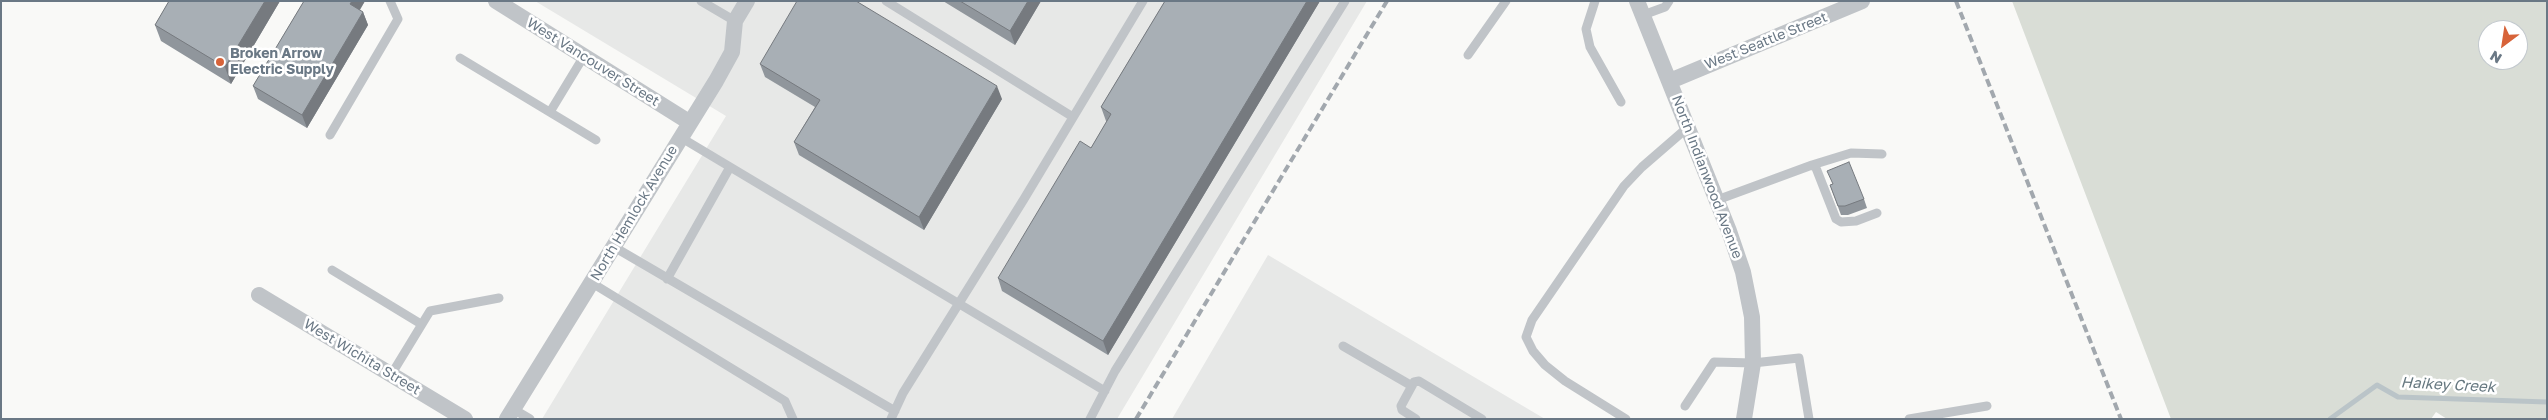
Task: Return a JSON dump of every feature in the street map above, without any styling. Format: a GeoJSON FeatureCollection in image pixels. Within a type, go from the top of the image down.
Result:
{"type":"FeatureCollection","features":[{"type":"Feature","properties":{"kind":"street","name":"West Vancouver Street"},"geometry":{"type":"LineString","coordinates":[[496,1],[689,122]]}},
{"type":"Feature","properties":{"kind":"street","name":"North Hemlock Avenue"},"geometry":{"type":"LineString","coordinates":[[510,414],[732,52],[735,22],[747,1]]}},
{"type":"Feature","properties":{"kind":"street","name":"West Seattle Street"},"geometry":{"type":"LineString","coordinates":[[1670,81],[1833,7],[1862,1]]}},
{"type":"Feature","properties":{"kind":"street","name":"North Indianwood Avenue"},"geometry":{"type":"LineString","coordinates":[[1640,8],[1743,272],[1752,318],[1753,363],[1744,419]]}},
{"type":"Feature","properties":{"kind":"street","name":"West Wichita Street"},"geometry":{"type":"LineString","coordinates":[[259,295],[465,419]]}},
{"type":"Feature","properties":{"kind":"lane"},"geometry":{"type":"LineString","coordinates":[[330,135],[398,19],[390,1]]}},
{"type":"Feature","properties":{"kind":"lane"},"geometry":{"type":"LineString","coordinates":[[701,1],[735,22]]}},
{"type":"Feature","properties":{"kind":"lane"},"geometry":{"type":"LineString","coordinates":[[886,1],[1073,117]]}},
{"type":"Feature","properties":{"kind":"lane"},"geometry":{"type":"LineString","coordinates":[[614,246],[893,415],[903,393],[1143,1]]}},
{"type":"Feature","properties":{"kind":"lane"},"geometry":{"type":"LineString","coordinates":[[1090,419],[1105,391],[1345,1]]}},
{"type":"Feature","properties":{"kind":"lane"},"geometry":{"type":"LineString","coordinates":[[1468,55],[1506,1]]}},
{"type":"Feature","properties":{"kind":"lane"},"geometry":{"type":"LineString","coordinates":[[1595,1],[1586,29],[1590,47],[1621,102]]}},
{"type":"Feature","properties":{"kind":"lane"},"geometry":{"type":"LineString","coordinates":[[1640,8],[1665,7],[1669,1]]}},
{"type":"Feature","properties":{"kind":"lane"},"geometry":{"type":"LineString","coordinates":[[550,112],[584,56]]}},
{"type":"Feature","properties":{"kind":"lane"},"geometry":{"type":"LineString","coordinates":[[460,58],[596,140]]}},
{"type":"Feature","properties":{"kind":"lane"},"geometry":{"type":"LineString","coordinates":[[1626,419],[1552,370],[1533,351],[1526,337],[1532,320],[1624,186],[1642,167],[1687,128]]}},
{"type":"Feature","properties":{"kind":"lane"},"geometry":{"type":"LineString","coordinates":[[680,137],[1105,391]]}},
{"type":"Feature","properties":{"kind":"lane"},"geometry":{"type":"LineString","coordinates":[[1716,200],[1851,153],[1882,154]]}},
{"type":"Feature","properties":{"kind":"lane"},"geometry":{"type":"LineString","coordinates":[[1812,165],[1816,168],[1836,219],[1841,222],[1856,221],[1877,213]]}},
{"type":"Feature","properties":{"kind":"lane"},"geometry":{"type":"LineString","coordinates":[[667,279],[730,167]]}},
{"type":"Feature","properties":{"kind":"lane"},"geometry":{"type":"LineString","coordinates":[[332,270],[421,324]]}},
{"type":"Feature","properties":{"kind":"lane"},"geometry":{"type":"LineString","coordinates":[[592,283],[785,401],[793,419]]}},
{"type":"Feature","properties":{"kind":"lane"},"geometry":{"type":"LineString","coordinates":[[391,376],[430,311],[499,298]]}},
{"type":"Feature","properties":{"kind":"lane"},"geometry":{"type":"LineString","coordinates":[[1343,346],[1412,386]]}},
{"type":"Feature","properties":{"kind":"lane"},"geometry":{"type":"LineString","coordinates":[[1685,406],[1714,362],[1753,363],[1799,358],[1809,419]]}},
{"type":"Feature","properties":{"kind":"lane"},"geometry":{"type":"LineString","coordinates":[[1416,419],[1402,410],[1401,406],[1414,382],[1419,381],[1482,419]]}},
{"type":"Feature","properties":{"kind":"lane"},"geometry":{"type":"LineString","coordinates":[[1909,419],[1987,406]]}},
{"type":"Feature","properties":{"kind":"lane"},"geometry":{"type":"LineString","coordinates":[[510,414],[530,419]]}},
{"type":"Feature","properties":{"kind":"shaded area"},"geometry":{"type":"Polygon","coordinates":[[[535,1],[1367,1],[1117,419],[542,419],[726,116],[535,1]]]}},
{"type":"Feature","properties":{"kind":"shaded area"},"geometry":{"type":"Polygon","coordinates":[[[2012,1],[2547,1],[2547,419],[2447,419],[2436,412],[2431,419],[2171,419],[2012,1]]]}},
{"type":"Feature","properties":{"kind":"shaded area"},"geometry":{"type":"Polygon","coordinates":[[[1268,255],[1545,419],[1172,419],[1268,255]]]}},
{"type":"Feature","properties":{"kind":"building","name":"Broken Arrow Electric Supply"},"geometry":{"type":"Polygon","coordinates":[[[169,1],[265,1],[225,67],[155,25],[169,1]]]}},
{"type":"Feature","properties":{"kind":"building"},"geometry":{"type":"Polygon","coordinates":[[[304,1],[352,1],[350,4],[363,12],[302,115],[253,86],[304,1]]]}},
{"type":"Feature","properties":{"kind":"building"},"geometry":{"type":"Polygon","coordinates":[[[797,1],[856,1],[997,86],[919,217],[794,142],[820,100],[760,64],[797,1]]]}},
{"type":"Feature","properties":{"kind":"building"},"geometry":{"type":"Polygon","coordinates":[[[960,1],[1028,1],[1010,31],[960,1]]]}},
{"type":"Feature","properties":{"kind":"building"},"geometry":{"type":"Polygon","coordinates":[[[1165,1],[1307,1],[1103,341],[998,278],[1080,141],[1091,148],[1111,114],[1101,107],[1165,1]]]}},
{"type":"Feature","properties":{"kind":"building"},"geometry":{"type":"Polygon","coordinates":[[[1849,162],[1864,199],[1845,206],[1838,206],[1830,185],[1833,184],[1827,171],[1849,162]]]}},
{"type":"Feature","properties":{"kind":"waterway","name":"Haikey Creek"},"geometry":{"type":"LineString","coordinates":[[2330,419],[2377,385],[2398,397],[2547,402]]}},
{"type":"Feature","properties":{"kind":"railway"},"geometry":{"type":"LineString","coordinates":[[1136,419],[1387,1]]}},
{"type":"Feature","properties":{"kind":"railway"},"geometry":{"type":"LineString","coordinates":[[1956,1],[2121,419]]}},
{"type":"Feature","properties":{"kind":"place","name":"Broken Arrow Electric Supply"},"geometry":{"type":"Point","coordinates":[220,62]}}]}
